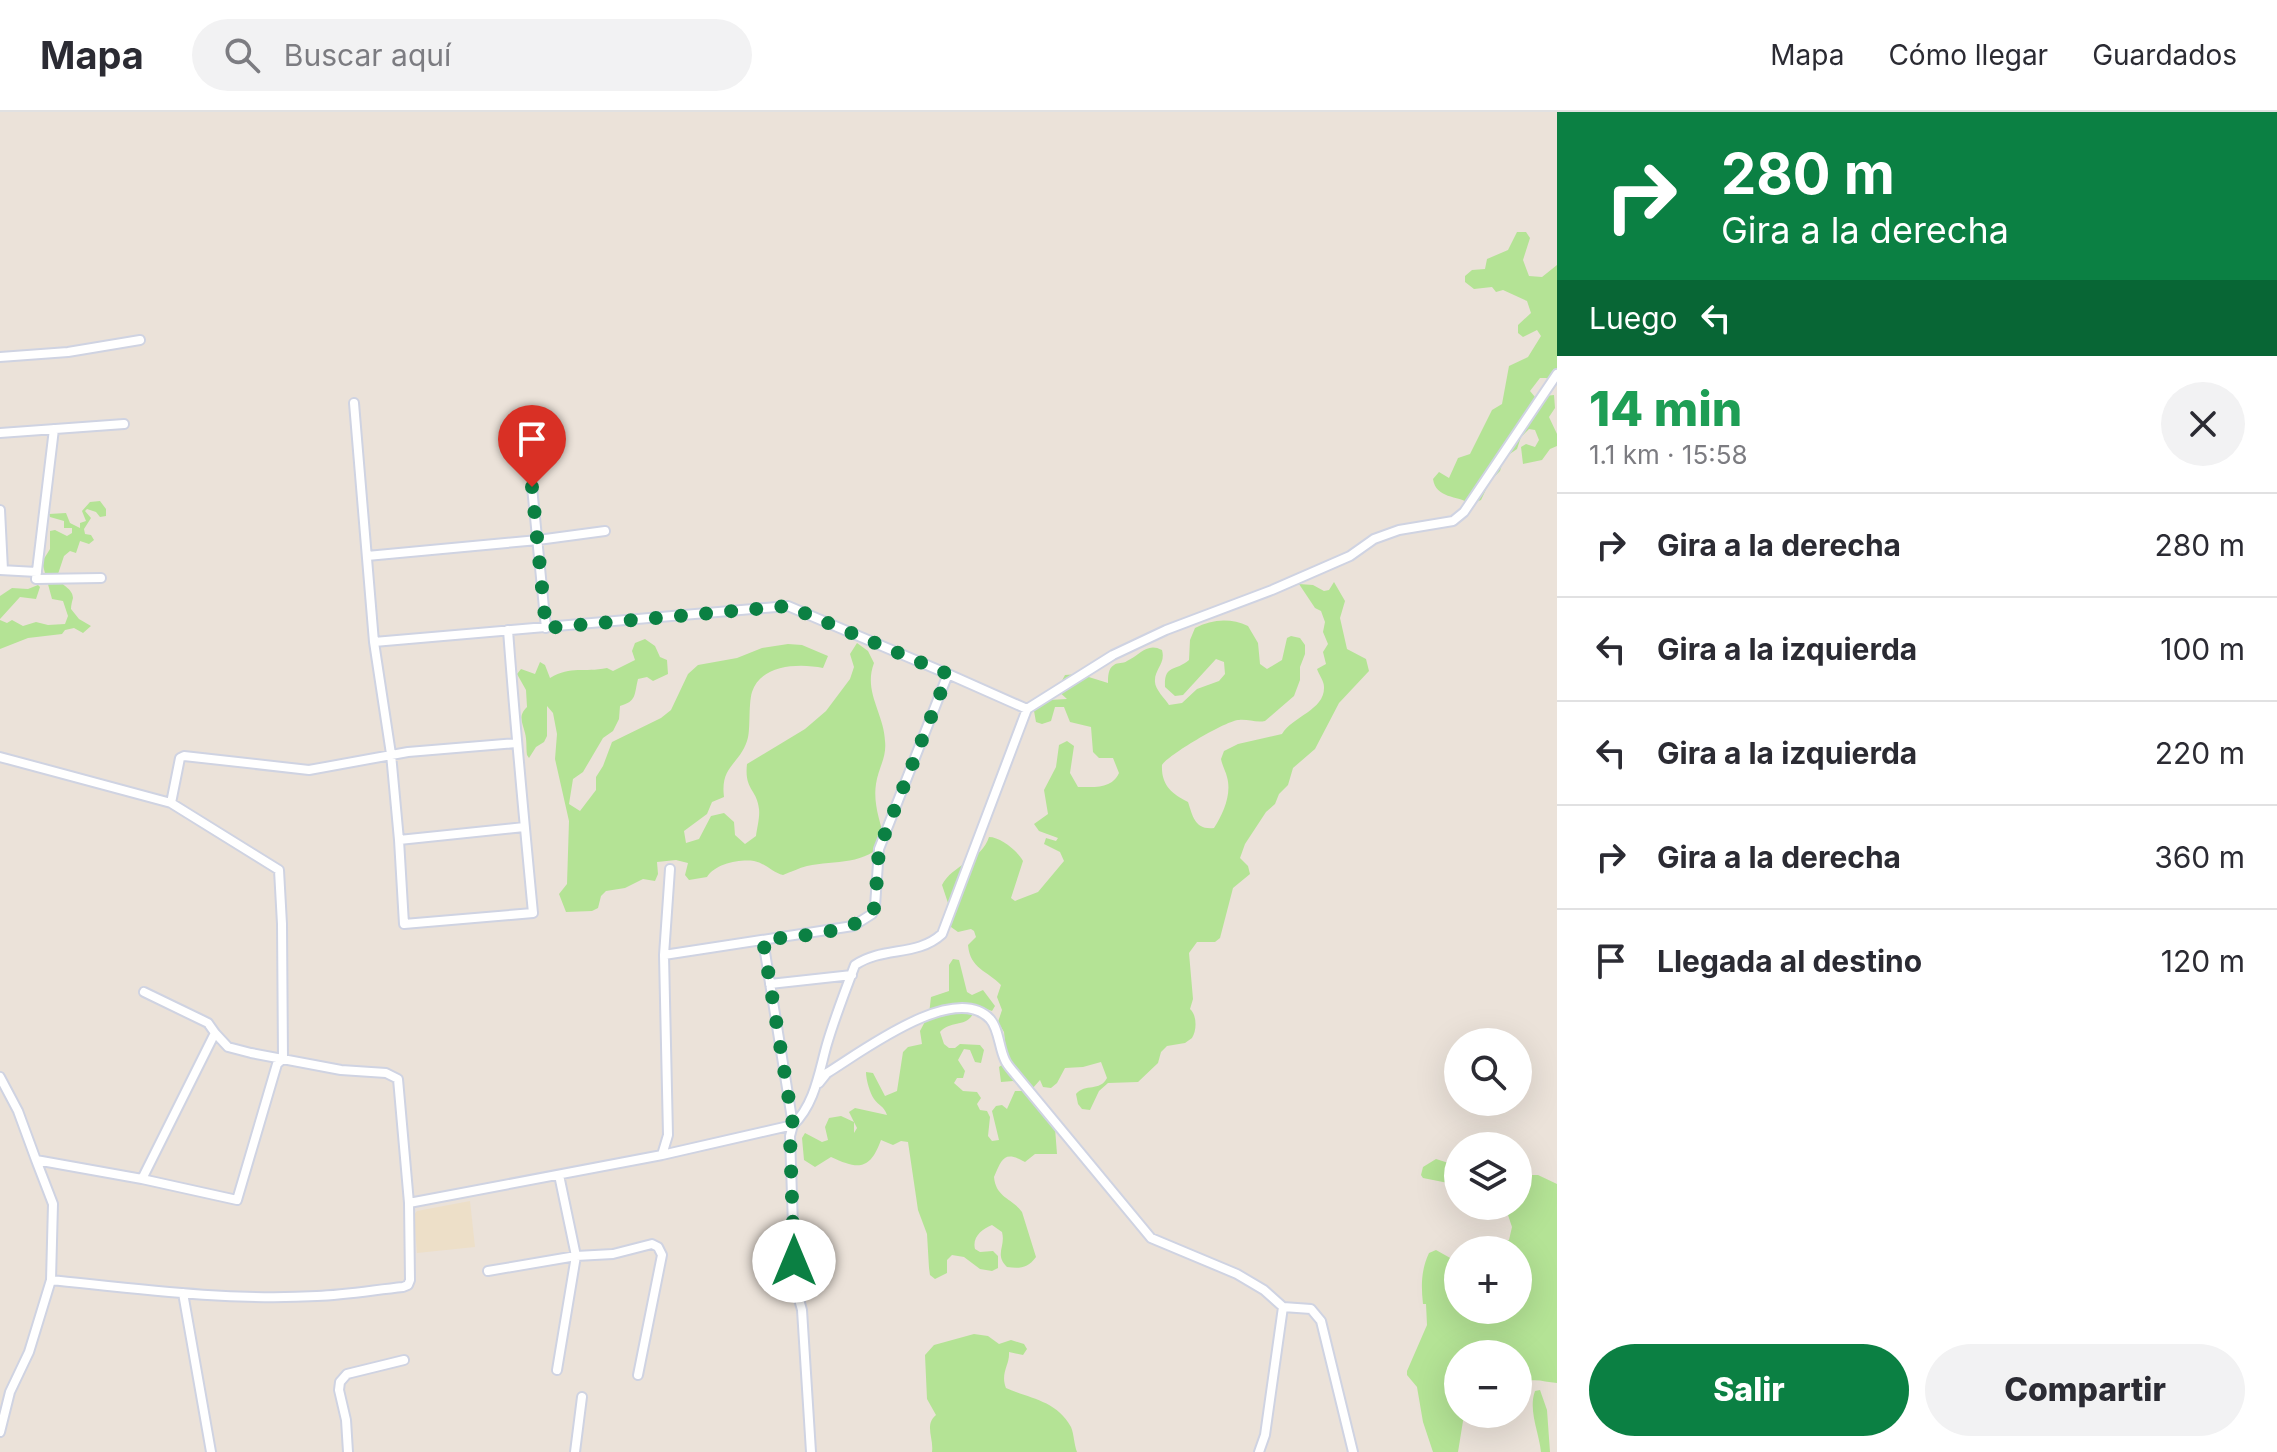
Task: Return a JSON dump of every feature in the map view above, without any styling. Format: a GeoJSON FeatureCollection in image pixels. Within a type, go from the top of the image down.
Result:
{"type":"FeatureCollection","features":[{"type":"Feature","properties":{"kind":"street"},"geometry":{"type":"LineString","coordinates":[[0,357],[68,352],[140,340]]}},
{"type":"Feature","properties":{"kind":"street"},"geometry":{"type":"LineString","coordinates":[[409,1203],[662,1155],[793,1125],[803,1116],[816,1087],[855,965],[890,950],[919,948],[942,934],[987,822],[1027,709],[1113,655],[1166,630],[1272,590],[1350,556],[1374,539],[1399,530],[1453,521],[1464,512],[1557,374]]}},
{"type":"Feature","properties":{"kind":"street"},"geometry":{"type":"LineString","coordinates":[[354,403],[374,642],[391,754],[404,924],[533,913],[508,630]]}},
{"type":"Feature","properties":{"kind":"street"},"geometry":{"type":"LineString","coordinates":[[0,433],[124,424]]}},
{"type":"Feature","properties":{"kind":"street"},"geometry":{"type":"LineString","coordinates":[[54,429],[36,579],[101,578]]}},
{"type":"Feature","properties":{"kind":"street"},"geometry":{"type":"LineString","coordinates":[[532,487],[546,628]]}},
{"type":"Feature","properties":{"kind":"street"},"geometry":{"type":"LineString","coordinates":[[0,510],[1,570],[37,572]]}},
{"type":"Feature","properties":{"kind":"street"},"geometry":{"type":"LineString","coordinates":[[367,556],[605,531]]}},
{"type":"Feature","properties":{"kind":"street"},"geometry":{"type":"LineString","coordinates":[[374,642],[788,606],[1027,709]]}},
{"type":"Feature","properties":{"kind":"street"},"geometry":{"type":"LineString","coordinates":[[664,955],[853,926],[872,914],[879,849],[948,674]]}},
{"type":"Feature","properties":{"kind":"street"},"geometry":{"type":"LineString","coordinates":[[171,803],[180,758],[184,756],[309,770],[391,754],[516,743]]}},
{"type":"Feature","properties":{"kind":"street"},"geometry":{"type":"LineString","coordinates":[[0,757],[171,803],[279,870],[283,1059]]}},
{"type":"Feature","properties":{"kind":"street"},"geometry":{"type":"LineString","coordinates":[[399,840],[524,827]]}},
{"type":"Feature","properties":{"kind":"street"},"geometry":{"type":"LineString","coordinates":[[662,1155],[668,1135],[664,955],[670,869]]}},
{"type":"Feature","properties":{"kind":"street"},"geometry":{"type":"LineString","coordinates":[[763,940],[793,1125],[790,1136],[795,1285],[802,1310],[811,1452]]}},
{"type":"Feature","properties":{"kind":"street"},"geometry":{"type":"LineString","coordinates":[[770,984],[852,975]]}},
{"type":"Feature","properties":{"kind":"street"},"geometry":{"type":"LineString","coordinates":[[144,992],[208,1023],[228,1047]]}},
{"type":"Feature","properties":{"kind":"street"},"geometry":{"type":"LineString","coordinates":[[816,1087],[827,1073],[929,1014],[954,1007],[975,1009],[991,1019],[1005,1060],[1151,1238],[1237,1274],[1264,1290],[1283,1307],[1311,1309],[1321,1321],[1353,1452]]}},
{"type":"Feature","properties":{"kind":"street"},"geometry":{"type":"LineString","coordinates":[[142,1179],[215,1033]]}},
{"type":"Feature","properties":{"kind":"street"},"geometry":{"type":"LineString","coordinates":[[51,1280],[183,1293],[317,1296],[408,1285],[409,1203],[398,1079],[386,1073],[341,1070],[228,1047],[206,1052]]}},
{"type":"Feature","properties":{"kind":"street"},"geometry":{"type":"LineString","coordinates":[[36,1160],[237,1200],[277,1064],[283,1059]]}},
{"type":"Feature","properties":{"kind":"street"},"geometry":{"type":"LineString","coordinates":[[0,1077],[18,1111],[53,1204],[51,1280],[29,1352],[10,1392],[0,1432]]}},
{"type":"Feature","properties":{"kind":"street"},"geometry":{"type":"LineString","coordinates":[[557,1370],[576,1256],[559,1175]]}},
{"type":"Feature","properties":{"kind":"street"},"geometry":{"type":"LineString","coordinates":[[488,1271],[576,1256],[613,1254],[652,1244],[661,1251],[638,1375]]}},
{"type":"Feature","properties":{"kind":"street"},"geometry":{"type":"LineString","coordinates":[[183,1293],[211,1452]]}},
{"type":"Feature","properties":{"kind":"street"},"geometry":{"type":"LineString","coordinates":[[1259,1452],[1265,1435],[1283,1307]]}},
{"type":"Feature","properties":{"kind":"street"},"geometry":{"type":"LineString","coordinates":[[348,1452],[346,1420],[339,1390],[342,1379],[347,1374],[404,1360]]}},
{"type":"Feature","properties":{"kind":"street"},"geometry":{"type":"LineString","coordinates":[[575,1452],[582,1397]]}},
{"type":"Feature","properties":{"kind":"shaded area"},"geometry":{"type":"Polygon","coordinates":[[[470,1201],[475,1247],[417,1253],[414,1215],[417,1211],[470,1201]]]}},
{"type":"Feature","properties":{"kind":"green space"},"geometry":{"type":"Polygon","coordinates":[[[1517,232],[1526,232],[1530,238],[1523,260],[1529,276],[1542,277],[1557,265],[1557,382],[1540,378],[1530,391],[1535,397],[1554,395],[1555,408],[1549,417],[1557,434],[1557,446],[1550,449],[1542,460],[1523,464],[1521,447],[1526,444],[1535,447],[1539,440],[1535,430],[1529,429],[1521,437],[1517,449],[1504,458],[1500,471],[1490,481],[1481,500],[1471,504],[1438,490],[1433,479],[1439,472],[1449,478],[1458,458],[1470,454],[1492,410],[1502,404],[1509,366],[1528,357],[1541,336],[1537,330],[1523,337],[1518,333],[1518,325],[1531,313],[1527,301],[1503,290],[1496,292],[1492,287],[1474,289],[1465,282],[1465,276],[1472,270],[1485,269],[1487,259],[1508,250],[1517,232]]]}},
{"type":"Feature","properties":{"kind":"green space"},"geometry":{"type":"Polygon","coordinates":[[[100,501],[106,509],[106,516],[100,517],[87,509],[85,511],[91,518],[84,529],[85,534],[91,535],[94,540],[89,544],[80,541],[76,553],[70,551],[64,556],[57,577],[72,595],[71,609],[79,619],[91,626],[83,633],[74,628],[62,634],[28,638],[0,649],[0,620],[7,623],[12,620],[23,626],[36,622],[65,624],[68,616],[63,601],[52,599],[42,562],[50,549],[50,531],[67,536],[72,533],[72,528],[64,528],[64,521],[49,514],[66,513],[70,523],[80,528],[80,523],[86,521],[82,511],[90,502],[100,501]]]}},
{"type":"Feature","properties":{"kind":"green space"},"geometry":{"type":"Polygon","coordinates":[[[1334,582],[1345,601],[1340,618],[1347,649],[1366,659],[1369,671],[1339,703],[1315,749],[1293,768],[1288,785],[1245,844],[1240,858],[1248,866],[1250,874],[1233,888],[1220,938],[1215,942],[1197,942],[1189,953],[1193,999],[1190,1009],[1196,1023],[1192,1038],[1185,1043],[1167,1046],[1161,1052],[1158,1063],[1138,1082],[1108,1083],[1099,1091],[1090,1110],[1082,1109],[1076,1094],[1104,1082],[1107,1078],[1101,1062],[1065,1068],[1051,1088],[1043,1087],[1040,1080],[1032,1089],[1013,1081],[1001,1082],[999,1067],[1007,1061],[1004,1032],[998,1022],[1002,1010],[997,997],[1001,985],[980,969],[969,953],[968,945],[976,937],[974,931],[958,932],[951,927],[951,912],[942,885],[980,851],[989,837],[1008,845],[1023,861],[1011,898],[1015,901],[1038,892],[1064,861],[1060,852],[1044,844],[1046,838],[1056,841],[1058,838],[1039,831],[1034,824],[1048,814],[1044,790],[1056,767],[1059,745],[1067,741],[1074,746],[1070,773],[1078,787],[1107,784],[1119,773],[1113,758],[1099,758],[1093,752],[1091,727],[1070,722],[1064,707],[1055,707],[1051,721],[1042,724],[1036,722],[1034,711],[1049,700],[1067,699],[1057,690],[1065,675],[1079,674],[1108,683],[1112,666],[1152,648],[1162,650],[1163,655],[1155,677],[1157,688],[1169,705],[1182,703],[1197,689],[1219,681],[1225,674],[1224,662],[1216,659],[1183,695],[1175,696],[1165,687],[1168,672],[1189,660],[1190,640],[1195,628],[1208,623],[1228,621],[1248,626],[1258,643],[1260,664],[1267,669],[1282,660],[1287,638],[1300,638],[1305,645],[1305,654],[1294,696],[1265,721],[1232,722],[1186,746],[1162,765],[1166,783],[1172,792],[1188,802],[1199,825],[1214,828],[1228,790],[1221,759],[1224,751],[1238,744],[1282,734],[1314,707],[1323,695],[1324,685],[1317,669],[1326,664],[1323,652],[1328,644],[1323,632],[1325,622],[1321,611],[1315,608],[1299,584],[1313,585],[1324,591],[1329,590],[1334,582]]]}},
{"type":"Feature","properties":{"kind":"green space"},"geometry":{"type":"Polygon","coordinates":[[[38,585],[36,599],[20,597],[0,619],[0,596],[12,588],[28,589],[38,585]]]}},
{"type":"Feature","properties":{"kind":"green space"},"geometry":{"type":"Polygon","coordinates":[[[645,639],[655,646],[660,657],[667,660],[668,674],[653,681],[647,677],[638,679],[632,699],[620,706],[619,719],[613,731],[603,738],[583,772],[573,779],[569,804],[580,811],[596,790],[596,777],[612,742],[671,710],[688,674],[698,665],[737,658],[762,648],[802,645],[828,656],[823,668],[782,668],[772,671],[757,683],[751,697],[748,737],[744,749],[727,772],[724,797],[712,802],[707,814],[684,831],[686,843],[699,839],[711,816],[724,813],[734,822],[735,835],[745,844],[756,836],[759,812],[758,802],[747,779],[747,764],[805,729],[826,711],[850,679],[854,667],[850,654],[857,643],[868,651],[874,663],[872,693],[884,731],[885,752],[875,798],[885,840],[878,848],[860,858],[807,866],[783,875],[758,862],[741,861],[721,866],[707,877],[689,880],[685,875],[688,863],[676,860],[657,862],[655,881],[643,879],[625,888],[606,891],[598,908],[592,911],[566,912],[559,894],[567,884],[569,821],[555,759],[557,734],[553,713],[547,706],[547,736],[529,758],[522,719],[527,707],[526,690],[517,674],[521,669],[535,674],[540,662],[545,665],[550,678],[571,670],[607,668],[613,671],[635,660],[632,651],[635,643],[645,639]]]}},
{"type":"Feature","properties":{"kind":"green space"},"geometry":{"type":"Polygon","coordinates":[[[953,959],[959,960],[967,992],[972,995],[983,990],[995,1006],[992,1011],[981,1007],[975,1009],[969,1019],[940,1032],[949,1048],[960,1044],[980,1045],[984,1050],[981,1063],[975,1062],[970,1050],[964,1049],[958,1060],[965,1071],[963,1078],[957,1078],[954,1083],[963,1091],[977,1092],[981,1098],[977,1104],[990,1117],[988,1136],[992,1141],[999,1140],[992,1111],[1002,1105],[1007,1109],[1015,1091],[1026,1091],[1055,1128],[1057,1154],[1035,1154],[1025,1162],[1018,1158],[1005,1158],[994,1177],[1001,1194],[1022,1212],[1036,1257],[1023,1267],[1007,1267],[1001,1258],[1002,1232],[992,1225],[979,1234],[975,1249],[980,1252],[993,1251],[998,1256],[998,1268],[992,1271],[980,1269],[964,1257],[952,1255],[947,1260],[947,1273],[935,1279],[930,1275],[927,1234],[918,1210],[908,1142],[893,1145],[881,1140],[872,1157],[862,1165],[831,1157],[815,1167],[804,1160],[802,1138],[805,1133],[822,1142],[828,1140],[825,1127],[829,1118],[841,1116],[854,1122],[849,1112],[855,1108],[887,1115],[873,1096],[866,1072],[873,1073],[885,1096],[897,1091],[903,1052],[908,1047],[922,1044],[920,1031],[929,1014],[931,997],[949,991],[949,965],[953,959]]]}},
{"type":"Feature","properties":{"kind":"green space"},"geometry":{"type":"Polygon","coordinates":[[[1436,1159],[1444,1162],[1444,1182],[1423,1178],[1423,1167],[1436,1159]]]}},
{"type":"Feature","properties":{"kind":"green space"},"geometry":{"type":"Polygon","coordinates":[[[1532,1175],[1557,1184],[1557,1383],[1532,1380],[1532,1340],[1444,1340],[1444,1428],[1462,1428],[1458,1452],[1433,1452],[1423,1422],[1417,1387],[1407,1375],[1427,1325],[1422,1291],[1424,1266],[1429,1253],[1436,1250],[1444,1254],[1444,1324],[1532,1324],[1532,1236],[1510,1236],[1510,1220],[1532,1220],[1532,1175]]]}},
{"type":"Feature","properties":{"kind":"green space"},"geometry":{"type":"Polygon","coordinates":[[[974,1334],[988,1336],[999,1344],[1011,1340],[1024,1344],[1027,1349],[1023,1355],[1009,1352],[1004,1378],[1006,1388],[1058,1411],[1071,1427],[1077,1452],[932,1452],[930,1427],[936,1415],[927,1399],[925,1355],[934,1345],[974,1334]]]}},
{"type":"Feature","properties":{"kind":"green space"},"geometry":{"type":"Polygon","coordinates":[[[1540,1390],[1547,1410],[1550,1452],[1541,1452],[1533,1413],[1535,1391],[1540,1390]]]}},
{"type":"Feature","properties":{"kind":"route"},"geometry":{"type":"LineString","coordinates":[[532,487],[546,628],[788,606],[948,674],[879,849],[872,914],[853,926],[763,940],[793,1125],[790,1136],[794,1261]]}}]}
